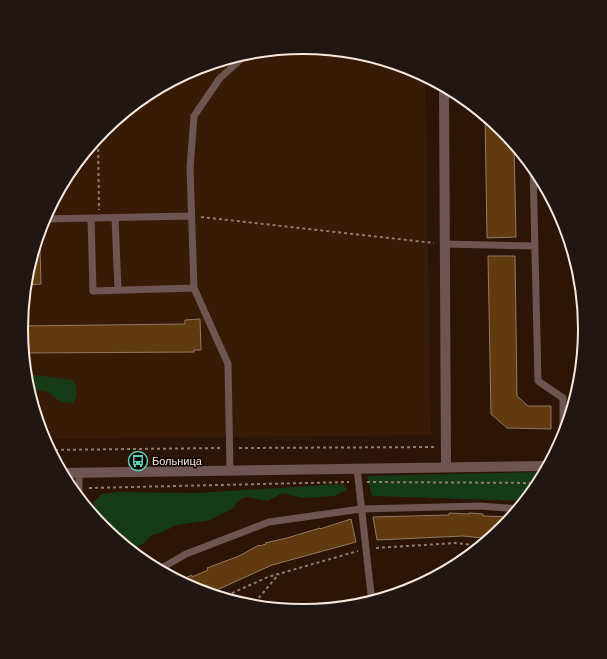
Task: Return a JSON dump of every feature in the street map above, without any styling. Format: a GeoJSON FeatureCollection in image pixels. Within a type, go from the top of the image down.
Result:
{"type":"FeatureCollection","features":[{"type":"Feature","properties":{"kind":"street"},"geometry":{"type":"LineString","coordinates":[[444,93],[446,467]]}},
{"type":"Feature","properties":{"kind":"street"},"geometry":{"type":"LineString","coordinates":[[68,473],[543,466]]}},
{"type":"Feature","properties":{"kind":"lane"},"geometry":{"type":"LineString","coordinates":[[230,470],[228,364],[194,288],[190,216],[190,168],[194,116],[220,78],[238,62]]}},
{"type":"Feature","properties":{"kind":"lane"},"geometry":{"type":"LineString","coordinates":[[533,176],[538,381],[563,398],[563,421]]}},
{"type":"Feature","properties":{"kind":"lane"},"geometry":{"type":"LineString","coordinates":[[51,219],[190,216]]}},
{"type":"Feature","properties":{"kind":"lane"},"geometry":{"type":"LineString","coordinates":[[115,218],[118,290]]}},
{"type":"Feature","properties":{"kind":"lane"},"geometry":{"type":"LineString","coordinates":[[91,219],[93,291],[194,288]]}},
{"type":"Feature","properties":{"kind":"lane"},"geometry":{"type":"LineString","coordinates":[[445,244],[535,246]]}},
{"type":"Feature","properties":{"kind":"lane"},"geometry":{"type":"LineString","coordinates":[[357,468],[371,597]]}},
{"type":"Feature","properties":{"kind":"lane"},"geometry":{"type":"LineString","coordinates":[[79,473],[79,488]]}},
{"type":"Feature","properties":{"kind":"lane"},"geometry":{"type":"LineString","coordinates":[[164,567],[186,554],[268,522],[361,509],[480,506],[513,508]]}},
{"type":"Feature","properties":{"kind":"path"},"geometry":{"type":"LineString","coordinates":[[98,146],[99,218]]}},
{"type":"Feature","properties":{"kind":"path"},"geometry":{"type":"LineString","coordinates":[[190,216],[445,244]]}},
{"type":"Feature","properties":{"kind":"path"},"geometry":{"type":"LineString","coordinates":[[56,450],[446,447]]}},
{"type":"Feature","properties":{"kind":"path"},"geometry":{"type":"LineString","coordinates":[[79,488],[359,482],[533,483]]}},
{"type":"Feature","properties":{"kind":"path"},"geometry":{"type":"LineString","coordinates":[[229,595],[280,574],[366,548],[455,543],[475,545]]}},
{"type":"Feature","properties":{"kind":"path"},"geometry":{"type":"LineString","coordinates":[[256,601],[280,574]]}},
{"type":"Feature","properties":{"kind":"shaded area"},"geometry":{"type":"Polygon","coordinates":[[[304,54],[339,56],[375,63],[425,82],[431,435],[51,439],[37,401],[30,365],[28,330],[30,294],[37,258],[56,208],[74,176],[96,148],[122,122],[150,100],[198,75],[232,63],[250,59],[268,56],[304,54]]]}},
{"type":"Feature","properties":{"kind":"green space"},"geometry":{"type":"Polygon","coordinates":[[[34,375],[73,380],[77,392],[76,398],[73,403],[61,402],[47,392],[35,390],[32,378],[34,375]]]}},
{"type":"Feature","properties":{"kind":"green space"},"geometry":{"type":"Polygon","coordinates":[[[539,472],[533,483],[519,501],[372,496],[367,476],[539,472]]]}},
{"type":"Feature","properties":{"kind":"green space"},"geometry":{"type":"Polygon","coordinates":[[[343,484],[347,490],[334,496],[303,498],[282,493],[268,501],[246,497],[238,501],[232,509],[207,521],[176,525],[163,532],[152,535],[143,544],[136,548],[122,537],[94,508],[94,502],[102,494],[119,492],[197,493],[343,484]]]}},
{"type":"Feature","properties":{"kind":"building"},"geometry":{"type":"Polygon","coordinates":[[[485,122],[514,152],[516,237],[487,238],[485,122]]]}},
{"type":"Feature","properties":{"kind":"building"},"geometry":{"type":"Polygon","coordinates":[[[40,249],[41,284],[32,285],[40,249]]]}},
{"type":"Feature","properties":{"kind":"building"},"geometry":{"type":"Polygon","coordinates":[[[488,256],[515,256],[517,396],[528,406],[551,406],[551,429],[507,428],[491,414],[488,256]]]}},
{"type":"Feature","properties":{"kind":"building"},"geometry":{"type":"Polygon","coordinates":[[[200,319],[201,350],[194,350],[194,352],[29,353],[28,326],[185,324],[185,320],[200,319]]]}},
{"type":"Feature","properties":{"kind":"building"},"geometry":{"type":"Polygon","coordinates":[[[449,513],[469,513],[483,514],[483,516],[505,517],[484,538],[463,536],[377,540],[373,517],[449,515],[449,513]]]}},
{"type":"Feature","properties":{"kind":"building"},"geometry":{"type":"Polygon","coordinates":[[[351,519],[356,542],[272,565],[216,590],[185,578],[208,570],[207,568],[239,556],[259,545],[260,546],[266,544],[265,543],[320,529],[351,519]]]}},
{"type":"Feature","properties":{"kind":"place","name":"Больница"},"geometry":{"type":"Point","coordinates":[138,461]}}]}
